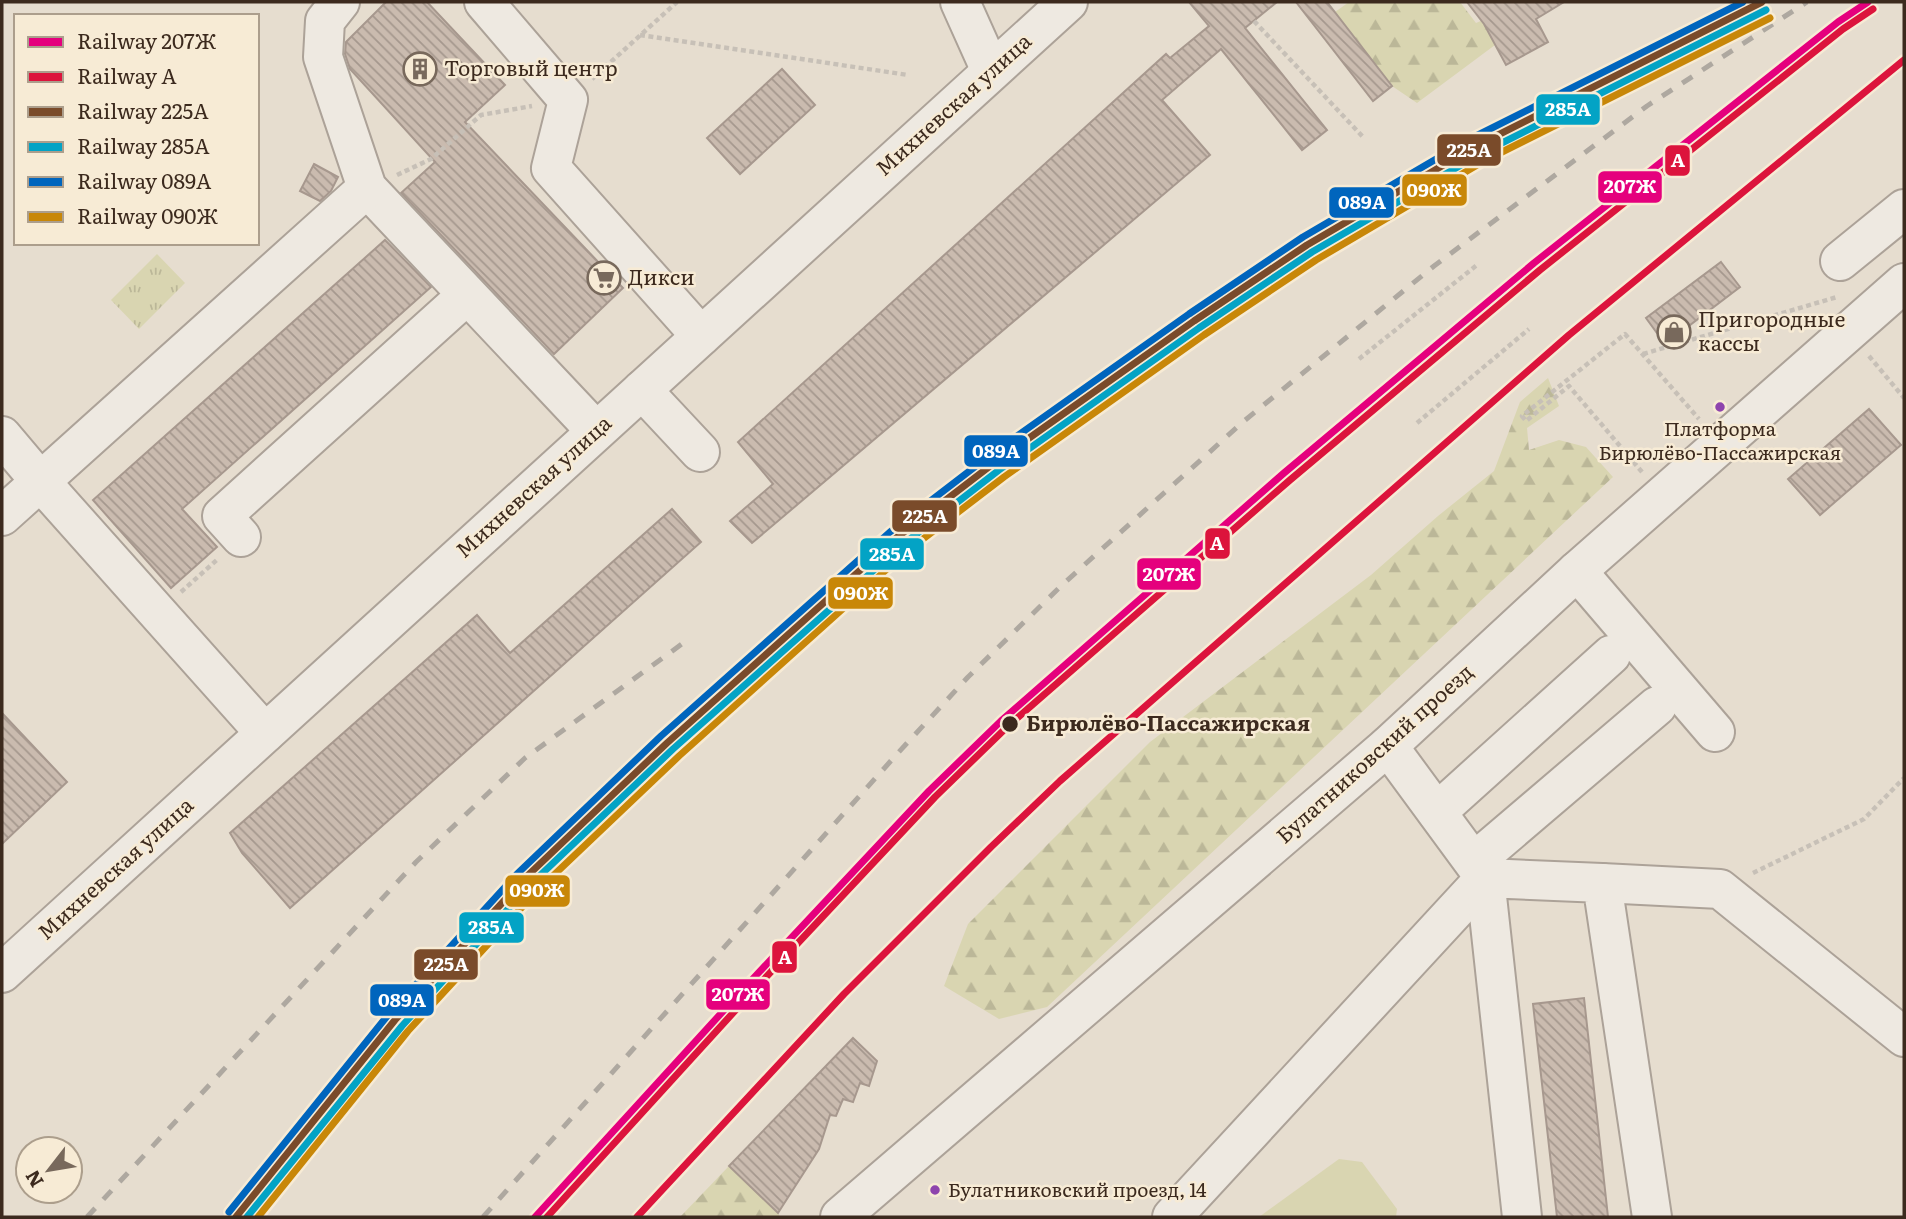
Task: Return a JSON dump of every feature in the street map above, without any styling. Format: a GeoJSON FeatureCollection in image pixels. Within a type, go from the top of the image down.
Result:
{"type":"FeatureCollection","features":[{"type":"Feature","properties":{"kind":"street"},"geometry":{"type":"LineString","coordinates":[[340,2],[325,21],[323,58],[367,188],[596,431]]}},
{"type":"Feature","properties":{"kind":"street"},"geometry":{"type":"LineString","coordinates":[[484,2],[568,100],[551,168],[701,336]]}},
{"type":"Feature","properties":{"kind":"street"},"geometry":{"type":"LineString","coordinates":[[960,2],[991,71]]}},
{"type":"Feature","properties":{"kind":"street","name":"Михневская улица"},"geometry":{"type":"LineString","coordinates":[[2,973],[1068,2]]}},
{"type":"Feature","properties":{"kind":"street"},"geometry":{"type":"LineString","coordinates":[[2,516],[367,188]]}},
{"type":"Feature","properties":{"kind":"street"},"geometry":{"type":"LineString","coordinates":[[1844,277],[1904,209]]}},
{"type":"Feature","properties":{"kind":"street","name":"Булатниковский проезд"},"geometry":{"type":"LineString","coordinates":[[840,1217],[1388,746],[1577,571],[1904,283]]}},
{"type":"Feature","properties":{"kind":"street"},"geometry":{"type":"LineString","coordinates":[[242,537],[222,516],[467,295]]}},
{"type":"Feature","properties":{"kind":"street"},"geometry":{"type":"LineString","coordinates":[[642,390],[700,452]]}},
{"type":"Feature","properties":{"kind":"street"},"geometry":{"type":"LineString","coordinates":[[2,436],[265,733]]}},
{"type":"Feature","properties":{"kind":"street"},"geometry":{"type":"LineString","coordinates":[[1577,571],[1715,732]]}},
{"type":"Feature","properties":{"kind":"street"},"geometry":{"type":"LineString","coordinates":[[1437,812],[1611,655]]}},
{"type":"Feature","properties":{"kind":"street"},"geometry":{"type":"LineString","coordinates":[[1172,1217],[1480,870],[1657,706]]}},
{"type":"Feature","properties":{"kind":"street"},"geometry":{"type":"LineString","coordinates":[[1388,746],[1480,870],[1522,1217]]}},
{"type":"Feature","properties":{"kind":"street"},"geometry":{"type":"LineString","coordinates":[[1480,870],[1602,883],[1720,889],[1904,1037]]}},
{"type":"Feature","properties":{"kind":"street"},"geometry":{"type":"LineString","coordinates":[[1602,883],[1652,1217]]}},
{"type":"Feature","properties":{"kind":"path"},"geometry":{"type":"LineString","coordinates":[[367,188],[430,159],[481,115],[568,100],[677,2]]}},
{"type":"Feature","properties":{"kind":"path"},"geometry":{"type":"LineString","coordinates":[[1254,21],[1363,136]]}},
{"type":"Feature","properties":{"kind":"path"},"geometry":{"type":"LineString","coordinates":[[640,35],[908,75]]}},
{"type":"Feature","properties":{"kind":"path"},"geometry":{"type":"LineString","coordinates":[[1359,359],[1477,265]]}},
{"type":"Feature","properties":{"kind":"path"},"geometry":{"type":"LineString","coordinates":[[1643,354],[1844,277]]}},
{"type":"Feature","properties":{"kind":"path"},"geometry":{"type":"LineString","coordinates":[[1417,423],[1529,329]]}},
{"type":"Feature","properties":{"kind":"path"},"geometry":{"type":"LineString","coordinates":[[1644,475],[1569,386],[1525,421],[1522,416],[1625,334],[1702,422]]}},
{"type":"Feature","properties":{"kind":"path"},"geometry":{"type":"LineString","coordinates":[[1866,352],[1904,398]]}},
{"type":"Feature","properties":{"kind":"path"},"geometry":{"type":"LineString","coordinates":[[157,613],[242,537]]}},
{"type":"Feature","properties":{"kind":"path"},"geometry":{"type":"LineString","coordinates":[[1720,889],[1864,819],[1904,778]]}},
{"type":"Feature","properties":{"kind":"green space"},"geometry":{"type":"Polygon","coordinates":[[[1349,2],[1460,2],[1476,23],[1490,17],[1495,45],[1417,103],[1392,86],[1335,12],[1349,2]]]}},
{"type":"Feature","properties":{"kind":"green space"},"geometry":{"type":"Polygon","coordinates":[[[157,254],[185,283],[139,329],[111,300],[157,254]]]}},
{"type":"Feature","properties":{"kind":"green space"},"geometry":{"type":"Polygon","coordinates":[[[1548,378],[1559,406],[1527,428],[1529,450],[1559,440],[1586,447],[1613,477],[1047,1007],[999,1019],[944,986],[968,924],[1150,742],[1371,575],[1494,471],[1520,402],[1548,378]]]}},
{"type":"Feature","properties":{"kind":"green space"},"geometry":{"type":"Polygon","coordinates":[[[1339,1159],[1362,1162],[1397,1209],[1396,1217],[1259,1217],[1339,1159]]]}},
{"type":"Feature","properties":{"kind":"green space"},"geometry":{"type":"Polygon","coordinates":[[[729,1166],[778,1213],[780,1217],[680,1217],[729,1166]]]}},
{"type":"Feature","properties":{"kind":"building"},"geometry":{"type":"Polygon","coordinates":[[[386,2],[427,2],[505,85],[465,122],[623,288],[554,354],[401,193],[435,162],[350,69],[345,54],[346,42],[386,2]]]}},
{"type":"Feature","properties":{"kind":"building"},"geometry":{"type":"Polygon","coordinates":[[[1189,2],[1277,2],[1245,28],[1327,130],[1302,150],[1221,49],[1162,100],[1210,155],[752,543],[730,521],[773,484],[738,442],[1166,54],[1170,58],[1209,26],[1189,2]]]}},
{"type":"Feature","properties":{"kind":"building"},"geometry":{"type":"Polygon","coordinates":[[[1296,2],[1327,2],[1392,86],[1373,101],[1296,2]]]}},
{"type":"Feature","properties":{"kind":"building"},"geometry":{"type":"Polygon","coordinates":[[[1467,2],[1564,2],[1536,19],[1548,42],[1506,65],[1484,24],[1467,2]]]}},
{"type":"Feature","properties":{"kind":"building"},"geometry":{"type":"Polygon","coordinates":[[[782,69],[815,105],[740,174],[707,138],[782,69]]]}},
{"type":"Feature","properties":{"kind":"building"},"geometry":{"type":"Polygon","coordinates":[[[314,164],[338,177],[331,191],[320,201],[300,191],[314,164]]]}},
{"type":"Feature","properties":{"kind":"building"},"geometry":{"type":"Polygon","coordinates":[[[385,240],[431,287],[182,509],[217,547],[171,588],[93,500],[385,240]]]}},
{"type":"Feature","properties":{"kind":"building"},"geometry":{"type":"Polygon","coordinates":[[[1721,262],[1740,287],[1665,344],[1646,318],[1721,262]]]}},
{"type":"Feature","properties":{"kind":"building"},"geometry":{"type":"Polygon","coordinates":[[[1869,409],[1901,445],[1820,515],[1788,479],[1869,409]]]}},
{"type":"Feature","properties":{"kind":"building"},"geometry":{"type":"Polygon","coordinates":[[[672,509],[701,542],[290,908],[242,853],[230,833],[477,615],[510,653],[672,509]]]}},
{"type":"Feature","properties":{"kind":"building"},"geometry":{"type":"Polygon","coordinates":[[[2,713],[67,782],[2,844],[2,713]]]}},
{"type":"Feature","properties":{"kind":"building"},"geometry":{"type":"Polygon","coordinates":[[[1584,998],[1608,1217],[1557,1217],[1533,1004],[1584,998]]]}},
{"type":"Feature","properties":{"kind":"building"},"geometry":{"type":"Polygon","coordinates":[[[853,1038],[877,1061],[869,1086],[860,1083],[853,1102],[843,1099],[836,1116],[830,1115],[819,1149],[778,1213],[729,1166],[853,1038]]]}},
{"type":"Feature","properties":{"kind":"railway"},"geometry":{"type":"LineString","coordinates":[[483,1217],[897,754],[968,677],[1062,585],[1244,421],[1434,266],[1647,106],[1807,2]]}},
{"type":"Feature","properties":{"kind":"railway"},"geometry":{"type":"LineString","coordinates":[[87,1217],[416,862],[525,758],[686,641]]}},
{"type":"Feature","properties":{"kind":"rail line","name":"089А"},"geometry":{"type":"LineString","coordinates":[[229,1212],[388,1015],[517,874],[661,736],[890,532],[989,456],[1303,237],[1472,138],[1743,2]]}},
{"type":"Feature","properties":{"kind":"rail line","name":"225А"},"geometry":{"type":"LineString","coordinates":[[236,1217],[395,1020],[523,880],[667,743],[895,539],[994,463],[1194,321],[1307,245],[1476,146],[1762,2]]}},
{"type":"Feature","properties":{"kind":"rail line","name":"207Ж"},"geometry":{"type":"LineString","coordinates":[[535,1217],[929,791],[1001,721],[1284,473],[1534,263],[1838,22],[1868,2]]}},
{"type":"Feature","properties":{"kind":"rail line","name":"A"},"geometry":{"type":"LineString","coordinates":[[547,1217],[935,797],[1007,727],[1290,480],[1540,270],[1843,29],[1873,9]]}},
{"type":"Feature","properties":{"kind":"rail line","name":"285А"},"geometry":{"type":"LineString","coordinates":[[247,1217],[402,1026],[529,886],[673,749],[901,546],[999,470],[1199,328],[1312,252],[1480,154],[1766,10]]}},
{"type":"Feature","properties":{"kind":"rail line","name":"090Ж"},"geometry":{"type":"LineString","coordinates":[[258,1217],[408,1031],[536,892],[679,756],[906,552],[1004,477],[1204,335],[1316,260],[1484,161],[1770,18]]}},
{"type":"Feature","properties":{"kind":"rail line","name":"A"},"geometry":{"type":"LineString","coordinates":[[637,1217],[844,994],[1060,781],[1569,335],[1904,60]]}},
{"type":"Feature","properties":{"kind":"place","name":"Торговый центр"},"geometry":{"type":"Point","coordinates":[420,69]}},
{"type":"Feature","properties":{"kind":"place","name":"Дикси"},"geometry":{"type":"Point","coordinates":[604,278]}},
{"type":"Feature","properties":{"kind":"place","name":"Пригородные кассы"},"geometry":{"type":"Point","coordinates":[1674,332]}},
{"type":"Feature","properties":{"kind":"place","name":"Платформа Бирюлёво-Пассажирская"},"geometry":{"type":"Point","coordinates":[1720,407]}},
{"type":"Feature","properties":{"kind":"place","name":"Бирюлёво-Пассажирская"},"geometry":{"type":"Point","coordinates":[1010,724]}},
{"type":"Feature","properties":{"kind":"place","name":"Булатниковский проезд, 14"},"geometry":{"type":"Point","coordinates":[935,1190]}}]}
